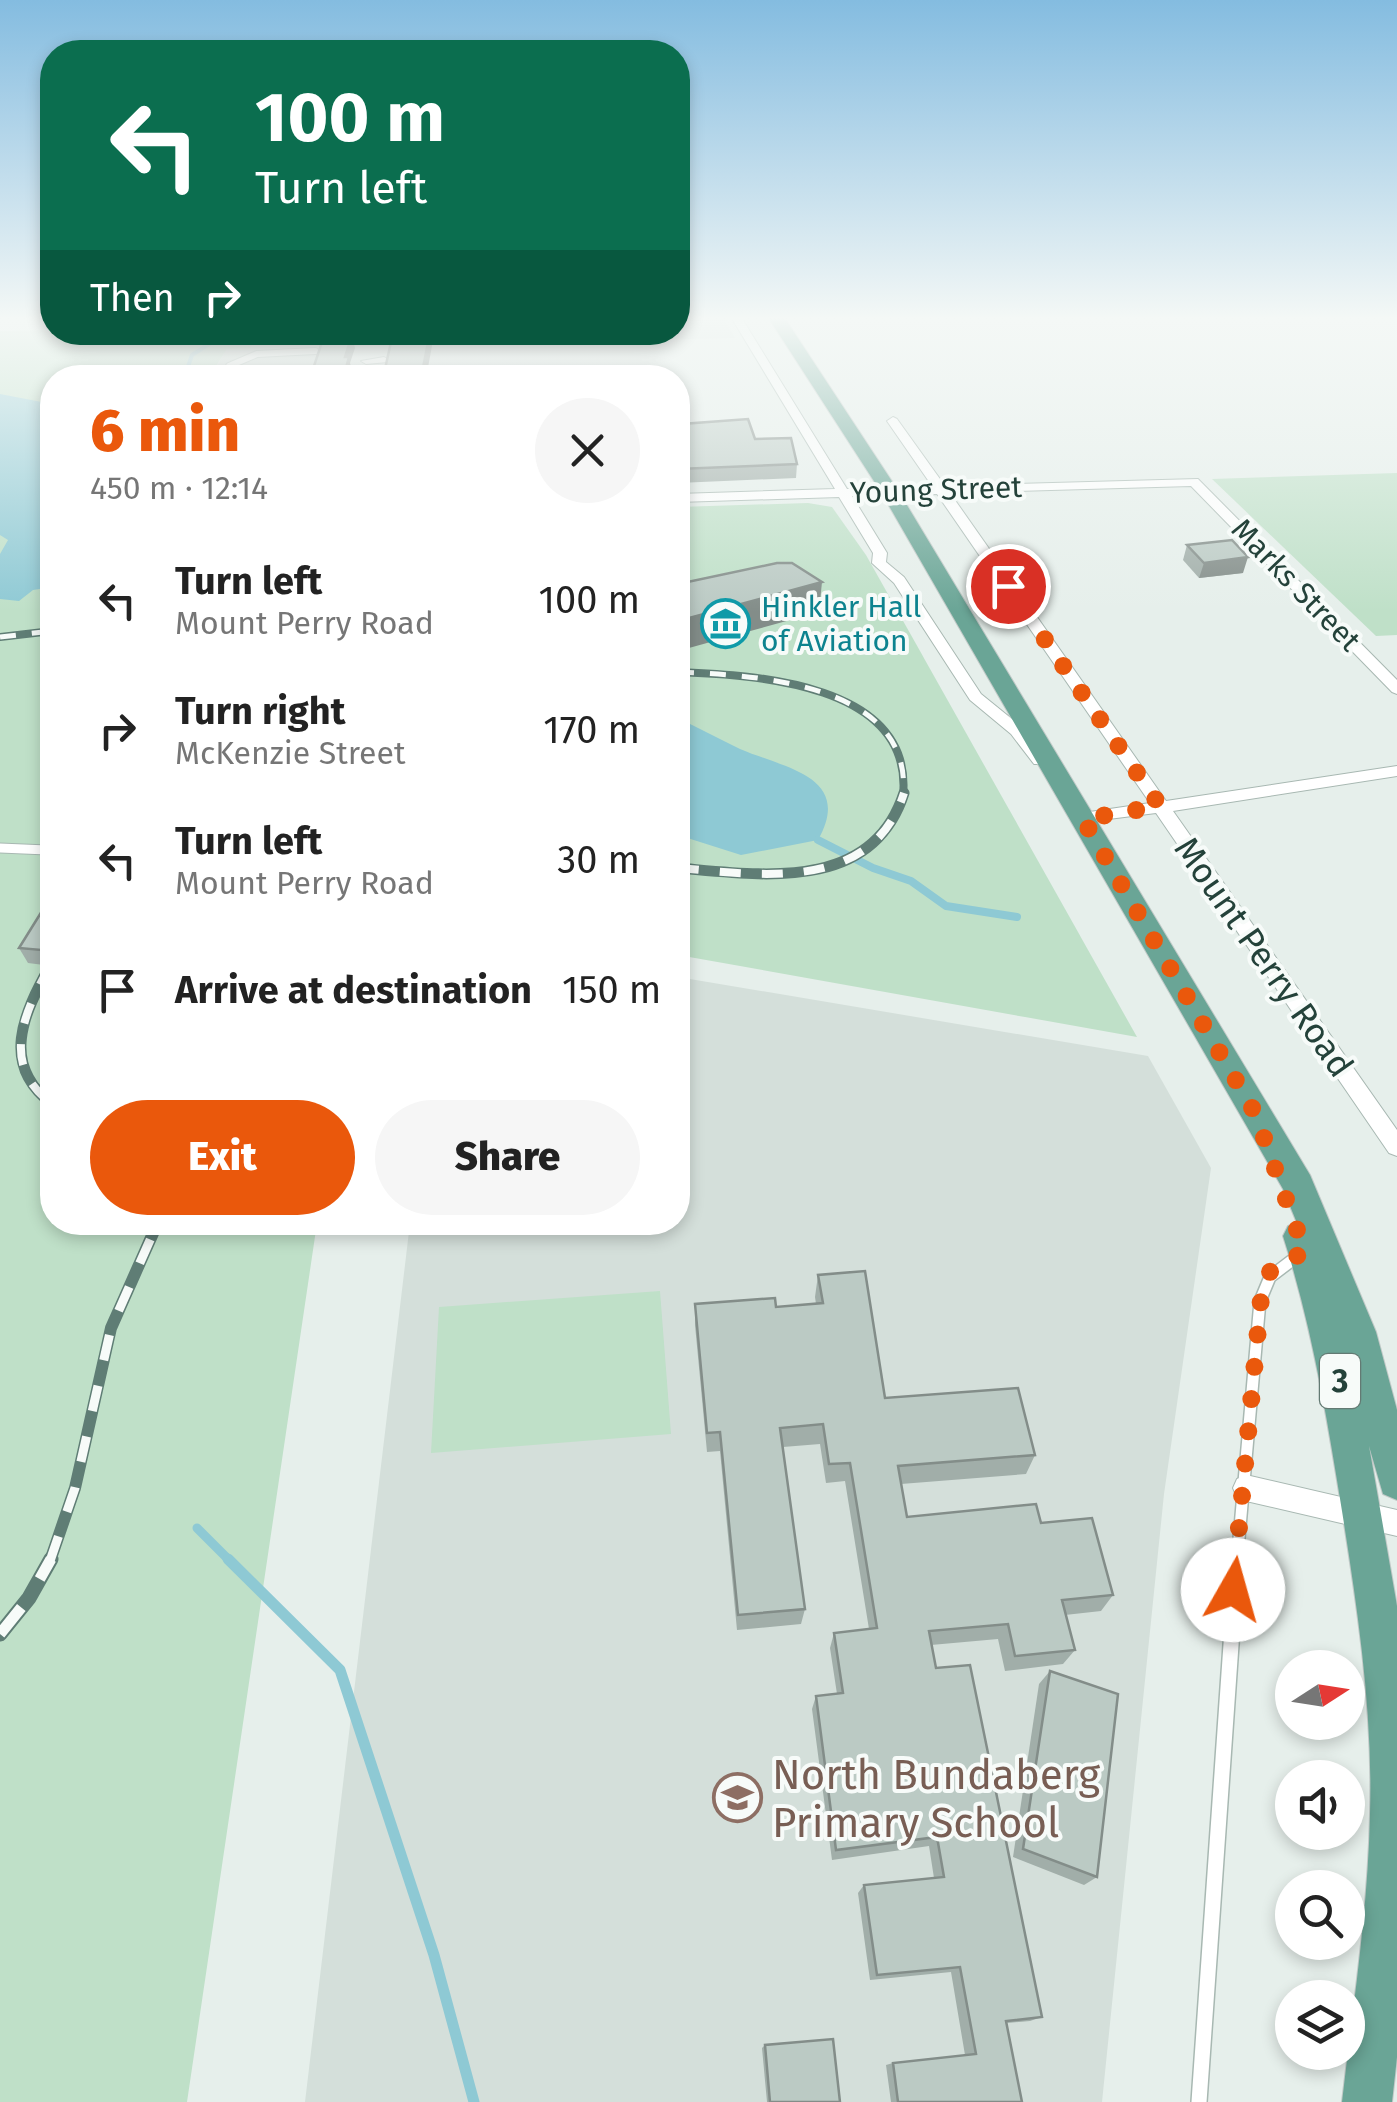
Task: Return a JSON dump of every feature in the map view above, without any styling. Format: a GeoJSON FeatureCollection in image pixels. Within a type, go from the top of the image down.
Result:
{"type":"FeatureCollection","features":[{"type":"Feature","properties":{"kind":"main road","name":"3"},"geometry":{"type":"LineString","coordinates":[[840,415],[890,492],[1298,1184],[1358,1332],[1397,1481]]}},
{"type":"Feature","properties":{"kind":"main road","name":"3"},"geometry":{"type":"LineString","coordinates":[[1255,1113],[1324,1306],[1380,1519],[1376,1582],[1388,1683],[1392,1851],[1368,2102]]}},
{"type":"Feature","properties":{"kind":"street"},"geometry":{"type":"LineString","coordinates":[[796,415],[880,553],[879,563],[899,580],[975,697],[1017,731],[1079,810],[1160,806],[1397,770]]}},
{"type":"Feature","properties":{"kind":"street","name":"Mount Perry Road"},"geometry":{"type":"LineString","coordinates":[[893,421],[1397,1147]]}},
{"type":"Feature","properties":{"kind":"street","name":"Young Street"},"geometry":{"type":"LineString","coordinates":[[690,498],[1194,482]]}},
{"type":"Feature","properties":{"kind":"street","name":"Marks Street"},"geometry":{"type":"LineString","coordinates":[[1194,482],[1397,689]]}},
{"type":"Feature","properties":{"kind":"street"},"geometry":{"type":"LineString","coordinates":[[1246,1488],[1380,1519]]}},
{"type":"Feature","properties":{"kind":"lane"},"geometry":{"type":"LineString","coordinates":[[0,848],[40,850]]}},
{"type":"Feature","properties":{"kind":"lane"},"geometry":{"type":"LineString","coordinates":[[1199,2102],[1233,1590],[1246,1488],[1262,1288],[1272,1268],[1305,1252]]}},
{"type":"Feature","properties":{"kind":"shaded area","name":"North Bundaberg Primary School"},"geometry":{"type":"Polygon","coordinates":[[[690,979],[1148,1056],[1211,1168],[1164,1494],[1102,2102],[305,2102],[409,1235],[690,1235],[690,979]]]}},
{"type":"Feature","properties":{"kind":"green space"},"geometry":{"type":"Polygon","coordinates":[[[0,415],[40,415],[40,1235],[315,1235],[187,2102],[0,2102],[0,415]]]}},
{"type":"Feature","properties":{"kind":"green space"},"geometry":{"type":"Polygon","coordinates":[[[1397,473],[1397,635],[1376,636],[1212,479],[1397,473]]]}},
{"type":"Feature","properties":{"kind":"green space"},"geometry":{"type":"Polygon","coordinates":[[[808,503],[832,507],[866,555],[1137,1037],[690,957],[690,507],[808,503]]]}},
{"type":"Feature","properties":{"kind":"green space"},"geometry":{"type":"Polygon","coordinates":[[[660,1291],[671,1434],[431,1453],[439,1307],[660,1291]]]}},
{"type":"Feature","properties":{"kind":"water"},"geometry":{"type":"Polygon","coordinates":[[[0,415],[40,415],[40,589],[19,601],[0,599],[0,554],[8,540],[0,535],[0,415]]]}},
{"type":"Feature","properties":{"kind":"water"},"geometry":{"type":"Polygon","coordinates":[[[690,724],[740,749],[794,769],[821,788],[827,801],[827,818],[818,840],[741,855],[690,839],[690,724]]]}},
{"type":"Feature","properties":{"kind":"building"},"geometry":{"type":"Polygon","coordinates":[[[748,419],[755,439],[791,438],[797,464],[690,468],[690,423],[748,419]]]}},
{"type":"Feature","properties":{"kind":"building"},"geometry":{"type":"Polygon","coordinates":[[[1232,540],[1248,557],[1204,563],[1187,545],[1232,540]]]}},
{"type":"Feature","properties":{"kind":"building"},"geometry":{"type":"Polygon","coordinates":[[[792,563],[822,582],[690,618],[690,581],[792,563]]]}},
{"type":"Feature","properties":{"kind":"building"},"geometry":{"type":"Polygon","coordinates":[[[40,914],[40,950],[19,948],[40,914]]]}},
{"type":"Feature","properties":{"kind":"building"},"geometry":{"type":"Polygon","coordinates":[[[865,1271],[885,1398],[1018,1388],[1035,1455],[898,1466],[907,1517],[1036,1504],[1041,1523],[1092,1518],[1113,1595],[1062,1600],[1075,1650],[1015,1656],[1008,1624],[929,1631],[936,1668],[970,1665],[1042,2017],[1006,2021],[1022,2102],[898,2102],[893,2063],[976,2054],[960,1967],[877,1975],[864,1885],[944,1877],[937,1837],[836,1850],[816,1696],[843,1693],[834,1633],[877,1628],[850,1463],[829,1464],[823,1424],[780,1428],[805,1609],[738,1615],[720,1432],[707,1433],[695,1304],[775,1298],[776,1307],[823,1303],[818,1275],[865,1271]]]}},
{"type":"Feature","properties":{"kind":"building"},"geometry":{"type":"Polygon","coordinates":[[[1050,1671],[1118,1694],[1097,1877],[1023,1849],[1050,1671]]]}},
{"type":"Feature","properties":{"kind":"building"},"geometry":{"type":"Polygon","coordinates":[[[833,2039],[840,2102],[770,2102],[765,2045],[833,2039]]]}},
{"type":"Feature","properties":{"kind":"waterway"},"geometry":{"type":"LineString","coordinates":[[818,840],[873,868],[911,881],[946,906],[1017,917]]}},
{"type":"Feature","properties":{"kind":"waterway"},"geometry":{"type":"LineString","coordinates":[[197,1528],[228,1559]]}},
{"type":"Feature","properties":{"kind":"waterway"},"geometry":{"type":"LineString","coordinates":[[228,1559],[340,1670],[434,1955],[474,2102]]}},
{"type":"Feature","properties":{"kind":"railway"},"geometry":{"type":"LineString","coordinates":[[0,637],[40,632]]}},
{"type":"Feature","properties":{"kind":"railway"},"geometry":{"type":"LineString","coordinates":[[690,673],[786,683],[824,693],[857,708],[883,729],[900,758],[903,795]]}},
{"type":"Feature","properties":{"kind":"railway"},"geometry":{"type":"LineString","coordinates":[[690,869],[778,874],[840,863],[867,848],[889,825],[903,795]]}},
{"type":"Feature","properties":{"kind":"railway"},"geometry":{"type":"LineString","coordinates":[[40,986],[21,1038],[26,1073],[40,1093]]}},
{"type":"Feature","properties":{"kind":"railway"},"geometry":{"type":"LineString","coordinates":[[50,1560],[75,1488],[111,1328],[152,1235]]}},
{"type":"Feature","properties":{"kind":"railway"},"geometry":{"type":"LineString","coordinates":[[0,1634],[29,1598],[50,1560]]}},
{"type":"Feature","properties":{"kind":"place","name":"Hinkler Hall of Aviation"},"geometry":{"type":"Point","coordinates":[726,624]}},
{"type":"Feature","properties":{"kind":"place","name":"North Bundaberg Primary School"},"geometry":{"type":"Point","coordinates":[737,1798]}},
{"type":"Feature","properties":{"kind":"route"},"geometry":{"type":"LineString","coordinates":[[1008,586],[1160,806],[1083,819],[1255,1113],[1305,1252],[1272,1268],[1262,1288],[1246,1488],[1233,1590]]}}]}
